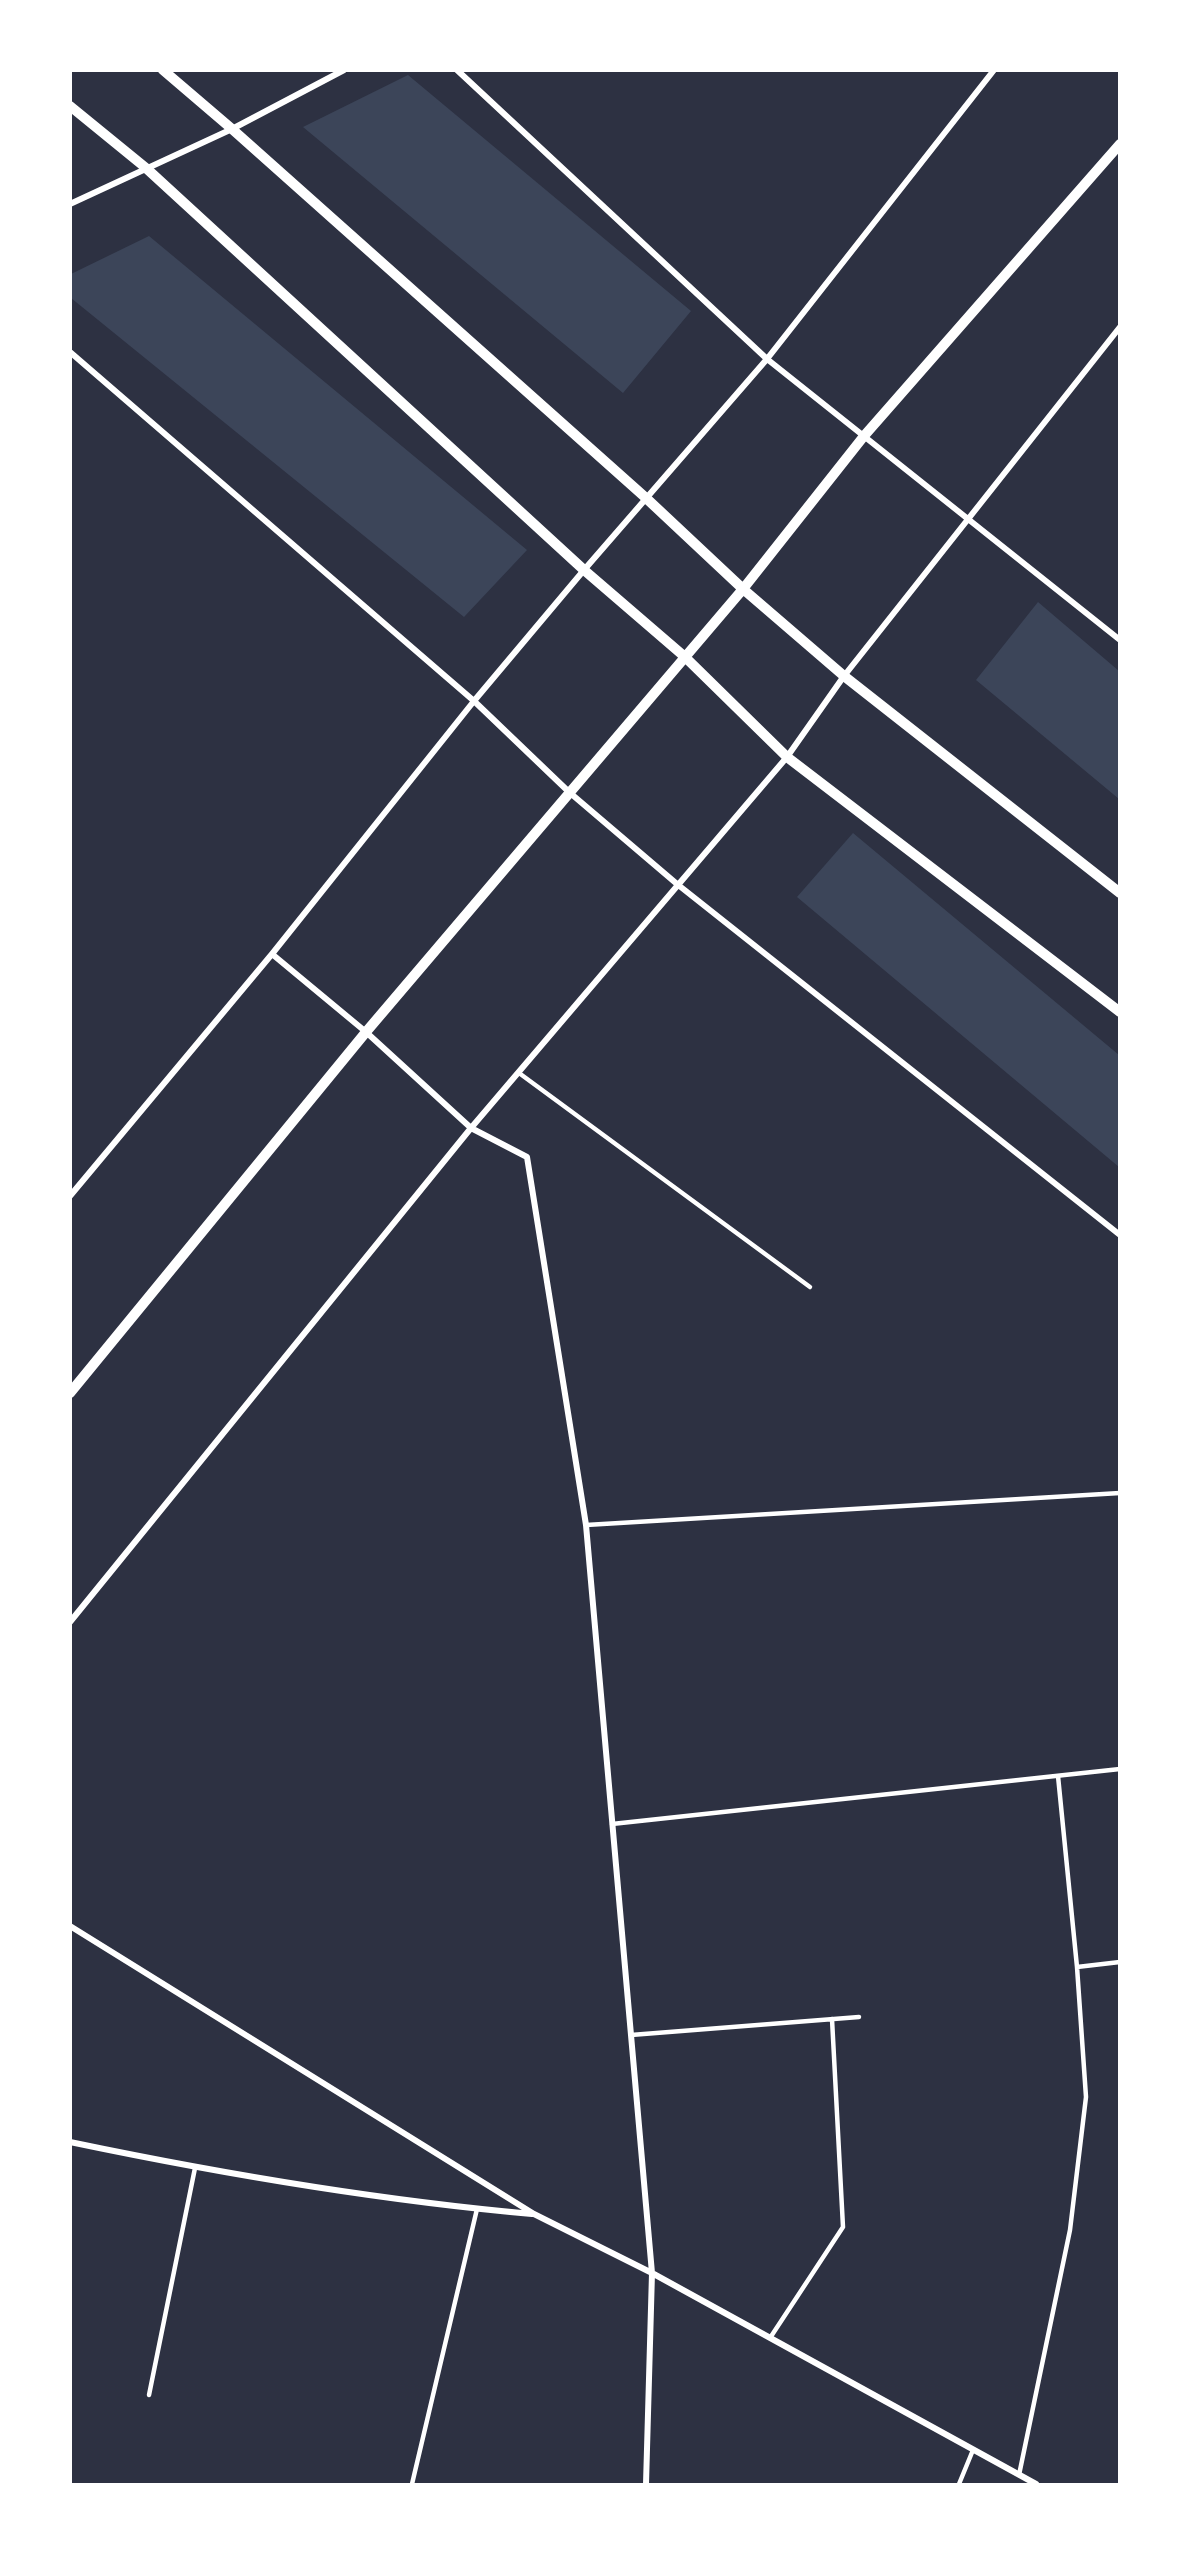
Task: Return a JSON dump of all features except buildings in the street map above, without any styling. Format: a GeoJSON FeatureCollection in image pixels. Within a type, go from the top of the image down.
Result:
{"type":"FeatureCollection","features":[{"type":"Feature","properties":{"kind":"street"},"geometry":{"type":"LineString","coordinates":[[163,70],[646,498],[743,589],[844,676],[1119,894]]}},
{"type":"Feature","properties":{"kind":"street"},"geometry":{"type":"LineString","coordinates":[[70,204],[232,129],[344,70]]}},
{"type":"Feature","properties":{"kind":"street"},"geometry":{"type":"LineString","coordinates":[[457,70],[767,359],[1119,640]]}},
{"type":"Feature","properties":{"kind":"street"},"geometry":{"type":"LineString","coordinates":[[70,1196],[272,954],[474,701],[767,359],[994,70]]}},
{"type":"Feature","properties":{"kind":"street"},"geometry":{"type":"LineString","coordinates":[[70,106],[146,168],[584,570],[685,657],[787,757],[1119,1012]]}},
{"type":"Feature","properties":{"kind":"street"},"geometry":{"type":"LineString","coordinates":[[70,1393],[366,1032],[743,589],[864,436],[1119,144]]}},
{"type":"Feature","properties":{"kind":"street"},"geometry":{"type":"LineString","coordinates":[[70,1622],[471,1128],[787,757],[844,676],[1119,327]]}},
{"type":"Feature","properties":{"kind":"street"},"geometry":{"type":"LineString","coordinates":[[70,352],[474,701],[569,792],[677,884],[1119,1235]]}},
{"type":"Feature","properties":{"kind":"street"},"geometry":{"type":"LineString","coordinates":[[272,954],[366,1032],[471,1128],[527,1156],[586,1525],[652,2273],[646,2484]]}},
{"type":"Feature","properties":{"kind":"street"},"geometry":{"type":"LineString","coordinates":[[70,1926],[534,2214],[652,2273],[1036,2484]]}},
{"type":"Feature","properties":{"kind":"street"},"geometry":{"type":"LineString","coordinates":[[70,2142],[195,2168],[477,2209],[534,2214]]}},
{"type":"Feature","properties":{"kind":"lane"},"geometry":{"type":"LineString","coordinates":[[519,1073],[810,1287]]}},
{"type":"Feature","properties":{"kind":"lane"},"geometry":{"type":"LineString","coordinates":[[586,1525],[1119,1493]]}},
{"type":"Feature","properties":{"kind":"lane"},"geometry":{"type":"LineString","coordinates":[[612,1824],[1119,1769]]}},
{"type":"Feature","properties":{"kind":"lane"},"geometry":{"type":"LineString","coordinates":[[1019,2475],[1070,2230],[1086,2097],[1077,1967],[1058,1776]]}},
{"type":"Feature","properties":{"kind":"lane"},"geometry":{"type":"LineString","coordinates":[[1077,1967],[1119,1962]]}},
{"type":"Feature","properties":{"kind":"lane"},"geometry":{"type":"LineString","coordinates":[[631,2035],[859,2017]]}},
{"type":"Feature","properties":{"kind":"lane"},"geometry":{"type":"LineString","coordinates":[[770,2338],[843,2227],[832,2019]]}},
{"type":"Feature","properties":{"kind":"lane"},"geometry":{"type":"LineString","coordinates":[[149,2395],[195,2168]]}},
{"type":"Feature","properties":{"kind":"lane"},"geometry":{"type":"LineString","coordinates":[[412,2484],[477,2209]]}},
{"type":"Feature","properties":{"kind":"lane"},"geometry":{"type":"LineString","coordinates":[[959,2484],[973,2450]]}},
{"type":"Feature","properties":{"kind":"shaded area"},"geometry":{"type":"Polygon","coordinates":[[[408,75],[691,311],[623,393],[303,127],[408,75]]]}},
{"type":"Feature","properties":{"kind":"shaded area"},"geometry":{"type":"Polygon","coordinates":[[[149,236],[527,550],[464,617],[71,298],[71,274],[149,236]]]}},
{"type":"Feature","properties":{"kind":"shaded area"},"geometry":{"type":"Polygon","coordinates":[[[1038,602],[1119,671],[1119,799],[976,680],[1038,602]]]}},
{"type":"Feature","properties":{"kind":"shaded area"},"geometry":{"type":"Polygon","coordinates":[[[853,833],[1119,1055],[1119,1167],[797,897],[853,833]]]}}]}
